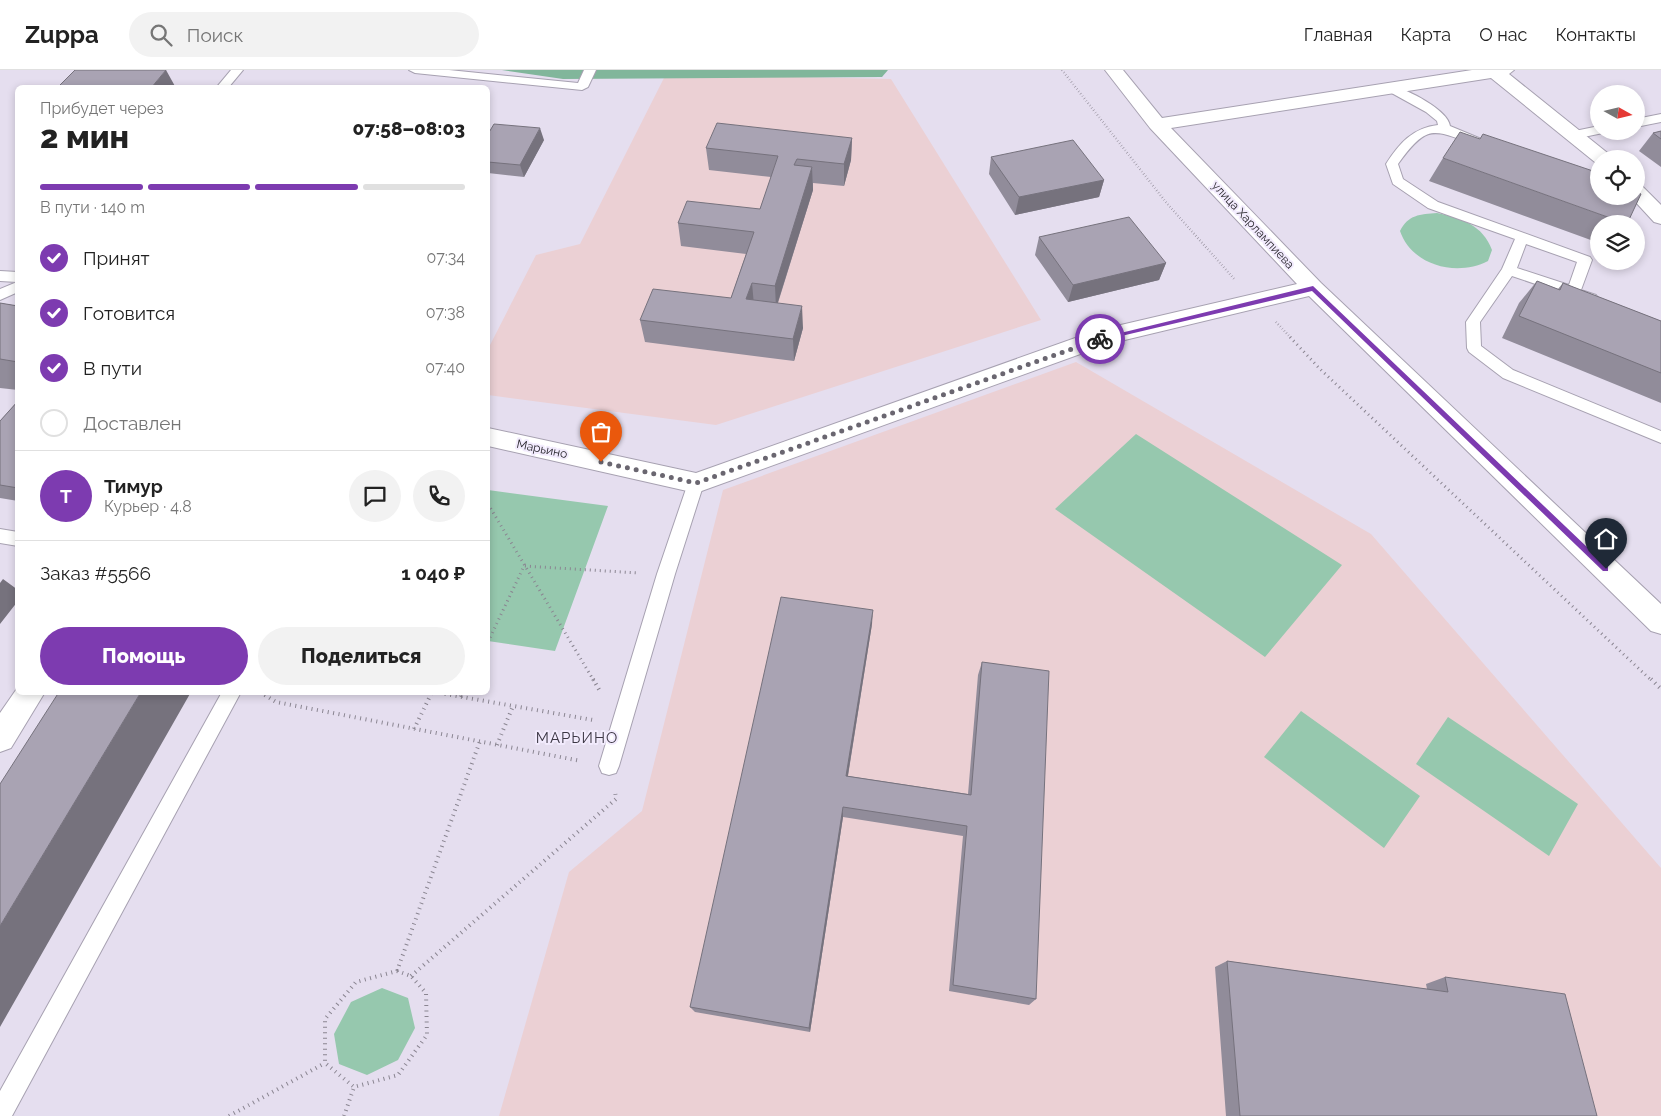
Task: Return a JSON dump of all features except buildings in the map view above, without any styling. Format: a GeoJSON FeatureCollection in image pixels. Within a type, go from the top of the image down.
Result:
{"type":"FeatureCollection","features":[{"type":"Feature","properties":{"kind":"street","name":"улица Харлампиева"},"geometry":{"type":"LineString","coordinates":[[1114,70],[1157,124],[1313,288],[1661,622]]}},
{"type":"Feature","properties":{"kind":"street"},"geometry":{"type":"LineString","coordinates":[[1157,124],[1500,71],[1592,150]]}},
{"type":"Feature","properties":{"kind":"street"},"geometry":{"type":"LineString","coordinates":[[1645,201],[1661,218]]}},
{"type":"Feature","properties":{"kind":"street"},"geometry":{"type":"LineString","coordinates":[[696,483],[1103,337],[1313,288]]}},
{"type":"Feature","properties":{"kind":"street","name":"Марьино"},"geometry":{"type":"LineString","coordinates":[[490,437],[696,483]]}},
{"type":"Feature","properties":{"kind":"street"},"geometry":{"type":"LineString","coordinates":[[0,738],[29,695]]}},
{"type":"Feature","properties":{"kind":"lane"},"geometry":{"type":"LineString","coordinates":[[224,85],[237,70]]}},
{"type":"Feature","properties":{"kind":"lane"},"geometry":{"type":"LineString","coordinates":[[415,70],[582,87],[590,70]]}},
{"type":"Feature","properties":{"kind":"lane"},"geometry":{"type":"LineString","coordinates":[[1392,89],[1430,109],[1443,120],[1444,128]]}},
{"type":"Feature","properties":{"kind":"lane"},"geometry":{"type":"LineString","coordinates":[[1645,121],[1661,118]]}},
{"type":"Feature","properties":{"kind":"lane"},"geometry":{"type":"LineString","coordinates":[[1488,144],[1444,128],[1429,129],[1416,135],[1403,148],[1392,164],[1398,181],[1433,205],[1584,260],[1573,292]]}},
{"type":"Feature","properties":{"kind":"lane"},"geometry":{"type":"LineString","coordinates":[[1574,135],[1590,132]]}},
{"type":"Feature","properties":{"kind":"lane"},"geometry":{"type":"LineString","coordinates":[[1522,238],[1509,270],[1473,322],[1474,348],[1508,374],[1661,437]]}},
{"type":"Feature","properties":{"kind":"lane"},"geometry":{"type":"LineString","coordinates":[[1509,270],[1600,302]]}},
{"type":"Feature","properties":{"kind":"lane"},"geometry":{"type":"LineString","coordinates":[[0,276],[15,277]]}},
{"type":"Feature","properties":{"kind":"lane"},"geometry":{"type":"LineString","coordinates":[[0,295],[15,288]]}},
{"type":"Feature","properties":{"kind":"lane"},"geometry":{"type":"LineString","coordinates":[[609,766],[666,574],[696,483]]}},
{"type":"Feature","properties":{"kind":"lane"},"geometry":{"type":"LineString","coordinates":[[0,536],[15,538]]}},
{"type":"Feature","properties":{"kind":"lane"},"geometry":{"type":"LineString","coordinates":[[0,1114],[230,695]]}},
{"type":"Feature","properties":{"kind":"path"},"geometry":{"type":"LineString","coordinates":[[1062,70],[1165,201],[1320,369],[1661,689]]}},
{"type":"Feature","properties":{"kind":"path"},"geometry":{"type":"LineString","coordinates":[[490,507],[621,725]]}},
{"type":"Feature","properties":{"kind":"path"},"geometry":{"type":"LineString","coordinates":[[524,566],[666,574]]}},
{"type":"Feature","properties":{"kind":"path"},"geometry":{"type":"LineString","coordinates":[[490,638],[524,566]]}},
{"type":"Feature","properties":{"kind":"path"},"geometry":{"type":"LineString","coordinates":[[265,695],[276,702],[609,766]]}},
{"type":"Feature","properties":{"kind":"path"},"geometry":{"type":"LineString","coordinates":[[414,728],[431,695]]}},
{"type":"Feature","properties":{"kind":"path"},"geometry":{"type":"LineString","coordinates":[[450,695],[621,725]]}},
{"type":"Feature","properties":{"kind":"path"},"geometry":{"type":"LineString","coordinates":[[497,745],[513,706]]}},
{"type":"Feature","properties":{"kind":"path"},"geometry":{"type":"LineString","coordinates":[[397,970],[480,741]]}},
{"type":"Feature","properties":{"kind":"path"},"geometry":{"type":"LineString","coordinates":[[411,976],[616,799]]}},
{"type":"Feature","properties":{"kind":"path"},"geometry":{"type":"LineString","coordinates":[[325,1063],[325,1019],[356,982],[397,970],[411,976],[426,992],[428,1035],[398,1075],[354,1087]]}},
{"type":"Feature","properties":{"kind":"path"},"geometry":{"type":"LineString","coordinates":[[325,1063],[354,1087]]}},
{"type":"Feature","properties":{"kind":"path"},"geometry":{"type":"LineString","coordinates":[[228,1116],[325,1063]]}},
{"type":"Feature","properties":{"kind":"path"},"geometry":{"type":"LineString","coordinates":[[344,1116],[354,1087]]}},
{"type":"Feature","properties":{"kind":"shaded area"},"geometry":{"type":"Polygon","coordinates":[[[666,74],[891,79],[1041,320],[716,425],[490,395],[490,345],[536,255],[580,244],[666,74]]]}},
{"type":"Feature","properties":{"kind":"shaded area"},"geometry":{"type":"Polygon","coordinates":[[[1076,362],[1371,534],[1661,868],[1661,1116],[499,1116],[569,872],[642,811],[723,490],[1076,362]]]}},
{"type":"Feature","properties":{"kind":"green space"},"geometry":{"type":"Polygon","coordinates":[[[502,70],[888,70],[882,77],[563,79],[502,70]]]}},
{"type":"Feature","properties":{"kind":"green space"},"geometry":{"type":"Polygon","coordinates":[[[1437,213],[1463,220],[1483,234],[1492,250],[1488,261],[1476,266],[1450,268],[1425,260],[1414,253],[1400,231],[1415,216],[1437,213]]]}},
{"type":"Feature","properties":{"kind":"green space"},"geometry":{"type":"Polygon","coordinates":[[[1136,434],[1342,565],[1265,657],[1055,509],[1136,434]]]}},
{"type":"Feature","properties":{"kind":"green space"},"geometry":{"type":"Polygon","coordinates":[[[490,490],[608,506],[555,651],[490,641],[490,490]]]}},
{"type":"Feature","properties":{"kind":"green space"},"geometry":{"type":"Polygon","coordinates":[[[1301,711],[1420,796],[1384,848],[1264,757],[1301,711]]]}},
{"type":"Feature","properties":{"kind":"green space"},"geometry":{"type":"Polygon","coordinates":[[[1448,717],[1578,804],[1549,856],[1416,764],[1448,717]]]}},
{"type":"Feature","properties":{"kind":"green space"},"geometry":{"type":"Polygon","coordinates":[[[382,988],[408,998],[415,1028],[398,1060],[367,1075],[339,1064],[334,1034],[351,1002],[382,988]]]}},
{"type":"Feature","properties":{"kind":"way so far"},"geometry":{"type":"LineString","coordinates":[[601,462],[696,483],[1100,339]]}},
{"type":"Feature","properties":{"kind":"district","name":"МАРЬИНО"},"geometry":{"type":"Point","coordinates":[577,738]}},
{"type":"Feature","properties":{"kind":"route"},"geometry":{"type":"LineString","coordinates":[[1100,339],[1231,306],[1313,288],[1606,569]]}}]}
